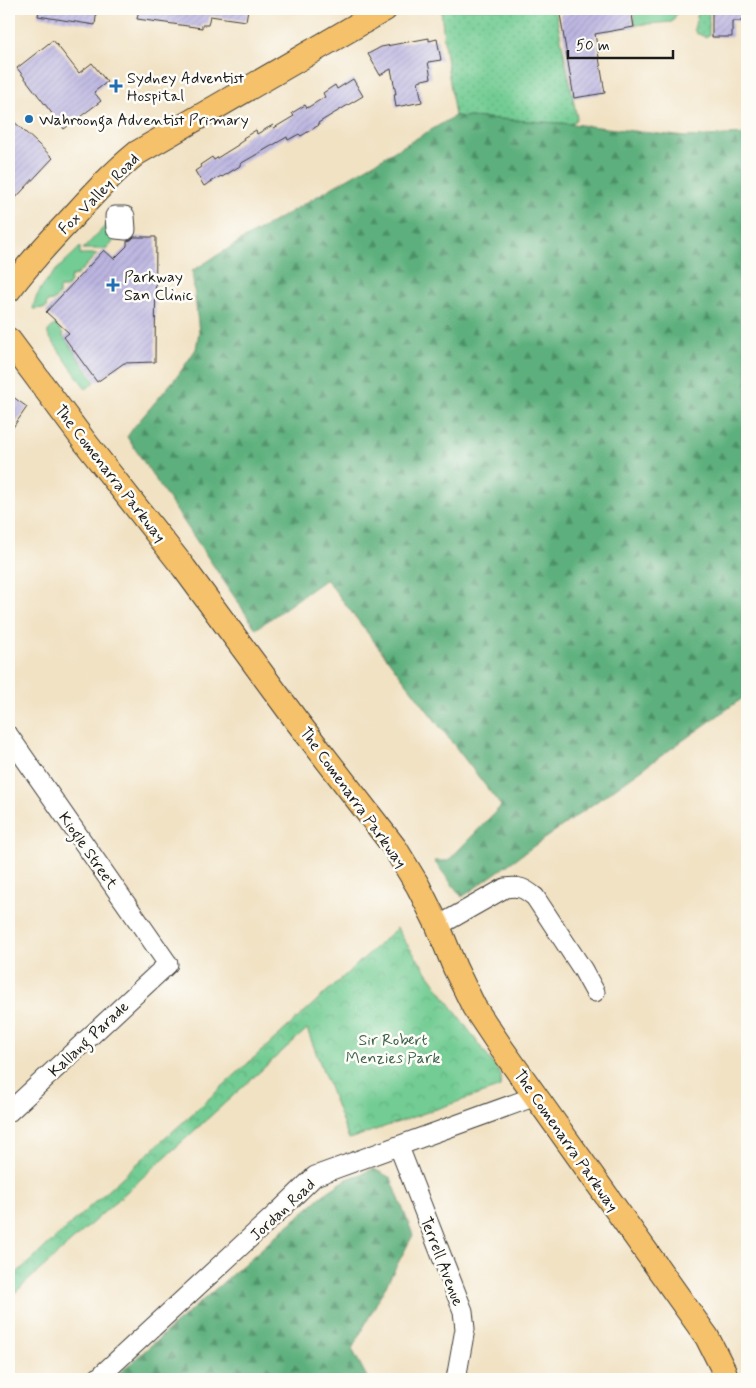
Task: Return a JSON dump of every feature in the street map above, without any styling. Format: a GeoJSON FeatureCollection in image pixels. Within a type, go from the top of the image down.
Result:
{"type":"FeatureCollection","features":[{"type":"Feature","properties":{"kind":"main road","name":"Fox Valley Road"},"geometry":{"type":"LineString","coordinates":[[9,290],[40,252],[101,186],[120,167],[137,154],[385,9]]}},
{"type":"Feature","properties":{"kind":"main road"},"geometry":{"type":"LineString","coordinates":[[9,262],[27,258],[40,252]]}},
{"type":"Feature","properties":{"kind":"main road","name":"The Comenarra Parkway"},"geometry":{"type":"LineString","coordinates":[[9,340],[395,848],[418,886],[438,926],[455,968],[474,1007],[707,1337],[726,1379]]}},
{"type":"Feature","properties":{"kind":"main road"},"geometry":{"type":"LineString","coordinates":[[9,370],[27,386],[51,413],[85,442]]}},
{"type":"Feature","properties":{"kind":"street","name":"Kiogle Street"},"geometry":{"type":"LineString","coordinates":[[9,736],[168,964]]}},
{"type":"Feature","properties":{"kind":"street"},"geometry":{"type":"LineString","coordinates":[[438,926],[506,888],[516,886],[525,889],[536,897],[595,992]]}},
{"type":"Feature","properties":{"kind":"street","name":"Kallang Parade"},"geometry":{"type":"LineString","coordinates":[[9,1112],[168,964]]}},
{"type":"Feature","properties":{"kind":"street","name":"Jordan Road"},"geometry":{"type":"LineString","coordinates":[[97,1379],[281,1210],[315,1176],[536,1096]]}},
{"type":"Feature","properties":{"kind":"street","name":"Terrell Avenue"},"geometry":{"type":"LineString","coordinates":[[399,1146],[463,1311],[465,1330],[456,1379]]}},
{"type":"Feature","properties":{"kind":"green space"},"geometry":{"type":"Polygon","coordinates":[[[441,9],[555,9],[577,118],[572,124],[455,116],[441,9]]]}},
{"type":"Feature","properties":{"kind":"green space"},"geometry":{"type":"Polygon","coordinates":[[[633,9],[679,9],[672,22],[635,25],[633,9]]]}},
{"type":"Feature","properties":{"kind":"green space"},"geometry":{"type":"Polygon","coordinates":[[[699,9],[709,9],[709,35],[705,37],[696,33],[694,29],[699,9]]]}},
{"type":"Feature","properties":{"kind":"green space"},"geometry":{"type":"Polygon","coordinates":[[[455,116],[572,124],[686,137],[747,134],[747,695],[462,897],[434,861],[448,861],[501,806],[326,579],[256,629],[127,437],[179,374],[196,349],[199,332],[192,271],[455,116]]]}},
{"type":"Feature","properties":{"kind":"green space"},"geometry":{"type":"Polygon","coordinates":[[[115,216],[116,234],[114,241],[107,249],[83,249],[115,216]]]}},
{"type":"Feature","properties":{"kind":"green space"},"geometry":{"type":"Polygon","coordinates":[[[80,247],[80,254],[97,254],[77,275],[71,276],[66,288],[59,288],[59,295],[53,301],[47,302],[46,308],[33,309],[35,300],[45,283],[80,247]]]}},
{"type":"Feature","properties":{"kind":"green space"},"geometry":{"type":"Polygon","coordinates":[[[55,324],[95,382],[86,389],[48,335],[48,331],[55,324]]]}},
{"type":"Feature","properties":{"kind":"green space","name":"Sir Robert Menzies Park"},"geometry":{"type":"Polygon","coordinates":[[[397,928],[501,1075],[500,1087],[349,1139],[307,1029],[9,1298],[9,1280],[397,928]]]}},
{"type":"Feature","properties":{"kind":"green space"},"geometry":{"type":"Polygon","coordinates":[[[374,1169],[391,1178],[413,1235],[352,1349],[368,1379],[119,1379],[117,1375],[323,1195],[347,1179],[374,1169]]]}},
{"type":"Feature","properties":{"kind":"building"},"geometry":{"type":"Polygon","coordinates":[[[39,9],[97,9],[95,25],[38,16],[39,9]]]}},
{"type":"Feature","properties":{"kind":"building"},"geometry":{"type":"Polygon","coordinates":[[[139,9],[248,9],[246,21],[210,16],[208,25],[202,25],[202,28],[137,19],[139,9]]]}},
{"type":"Feature","properties":{"kind":"building"},"geometry":{"type":"Polygon","coordinates":[[[590,9],[631,9],[634,27],[595,34],[605,93],[574,98],[560,14],[590,9]]]}},
{"type":"Feature","properties":{"kind":"building"},"geometry":{"type":"Polygon","coordinates":[[[712,9],[747,9],[747,21],[732,21],[732,37],[712,37],[712,9]]]}},
{"type":"Feature","properties":{"kind":"building"},"geometry":{"type":"Polygon","coordinates":[[[429,38],[429,41],[437,39],[441,60],[428,62],[431,78],[418,81],[422,102],[396,107],[394,94],[396,94],[391,69],[380,75],[368,54],[381,47],[429,38]]]}},
{"type":"Feature","properties":{"kind":"building"},"geometry":{"type":"Polygon","coordinates":[[[53,40],[79,73],[92,63],[107,82],[94,92],[101,101],[64,129],[17,68],[53,40]]]}},
{"type":"Feature","properties":{"kind":"building"},"geometry":{"type":"Polygon","coordinates":[[[353,79],[363,96],[318,123],[319,125],[301,136],[299,134],[288,140],[287,137],[204,186],[195,171],[201,167],[200,165],[212,157],[214,160],[238,145],[244,140],[243,138],[256,130],[257,134],[273,125],[274,128],[294,116],[292,113],[305,105],[307,108],[325,97],[323,93],[335,85],[337,89],[353,79]]]}},
{"type":"Feature","properties":{"kind":"building"},"geometry":{"type":"Polygon","coordinates":[[[9,117],[53,158],[9,205],[9,117]]]}},
{"type":"Feature","properties":{"kind":"building","name":"Parkway San Clinic"},"geometry":{"type":"Polygon","coordinates":[[[134,237],[156,237],[155,362],[124,363],[97,382],[64,337],[69,333],[46,312],[104,250],[114,259],[127,246],[127,241],[134,237]]]}},
{"type":"Feature","properties":{"kind":"building"},"geometry":{"type":"Polygon","coordinates":[[[9,394],[27,407],[9,433],[9,394]]]}},
{"type":"Feature","properties":{"kind":"place","name":"Sydney Adventist Hospital"},"geometry":{"type":"Point","coordinates":[116,86]}},
{"type":"Feature","properties":{"kind":"place","name":"Wahroonga Adventist Primary"},"geometry":{"type":"Point","coordinates":[29,119]}},
{"type":"Feature","properties":{"kind":"place","name":"Parkway San Clinic"},"geometry":{"type":"Point","coordinates":[113,285]}}]}
